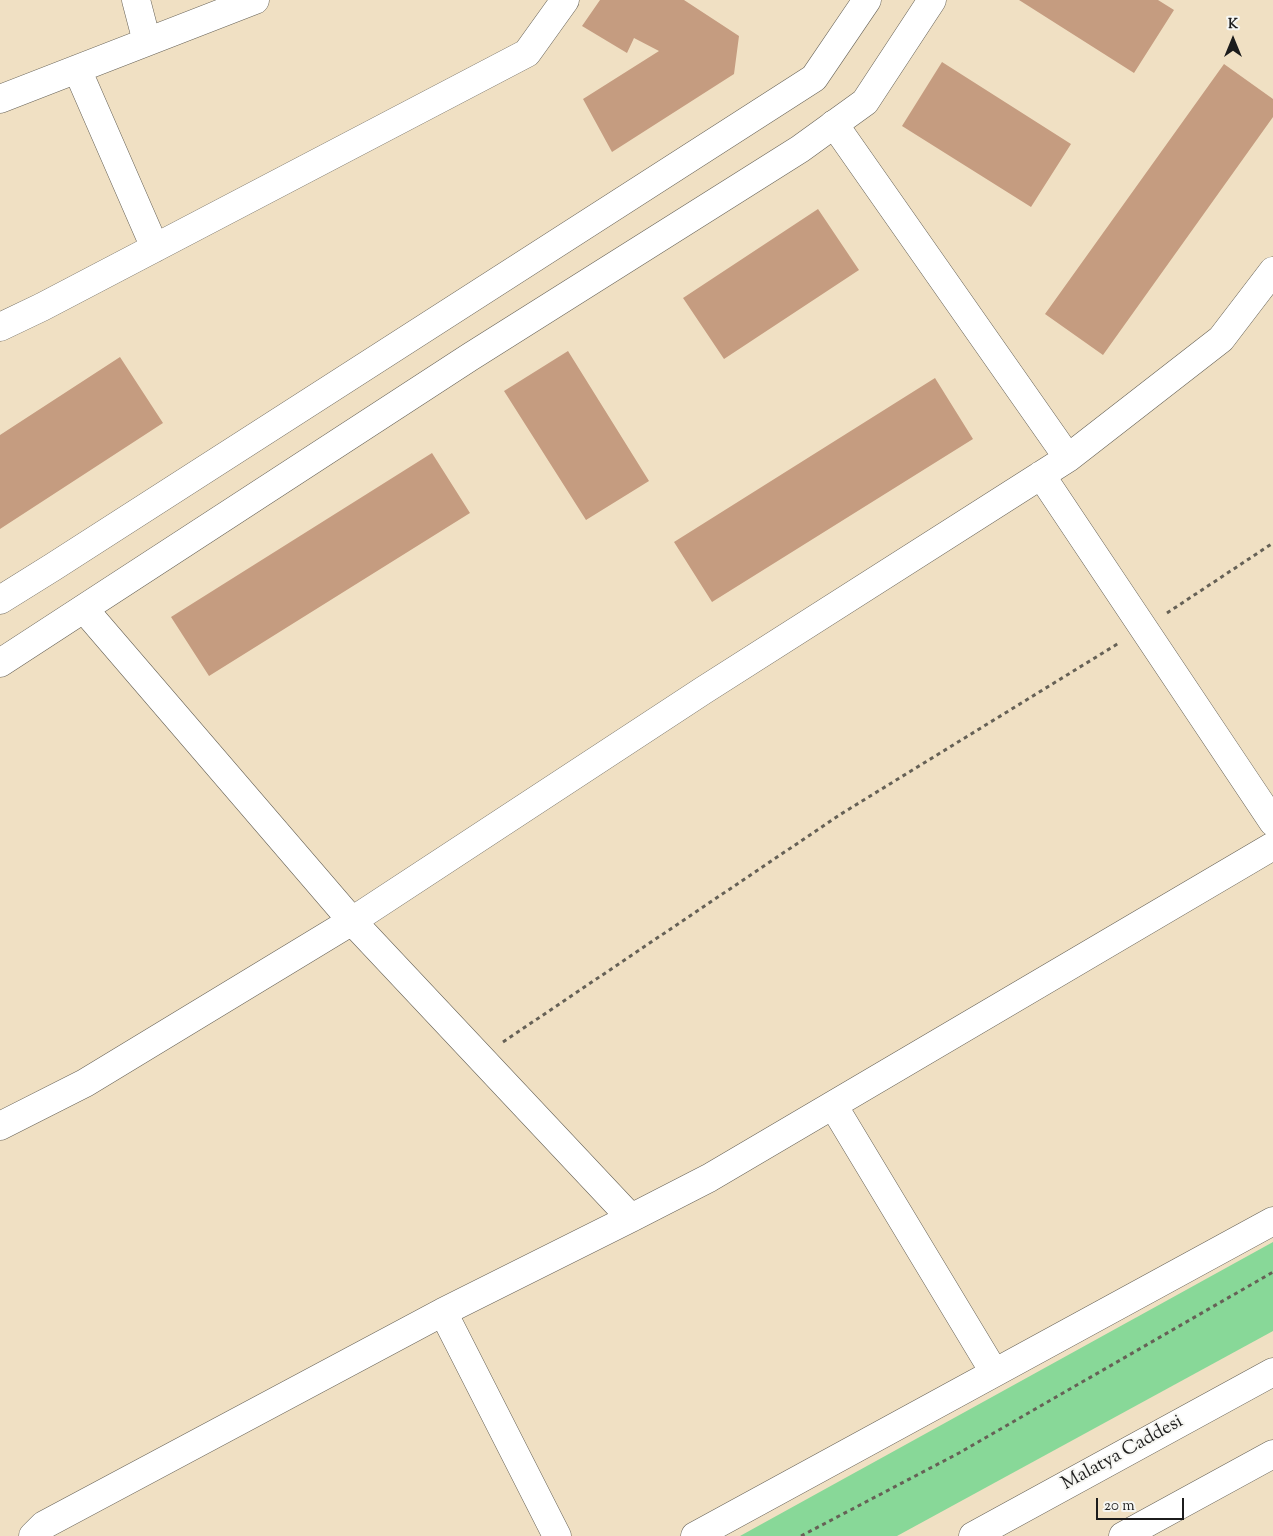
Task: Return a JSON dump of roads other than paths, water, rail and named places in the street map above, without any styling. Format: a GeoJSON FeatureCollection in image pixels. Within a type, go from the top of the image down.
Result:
{"type":"FeatureCollection","features":[{"type":"Feature","properties":{"kind":"main road"},"geometry":{"type":"LineString","coordinates":[[136,0],[147,42]]}},
{"type":"Feature","properties":{"kind":"main road"},"geometry":{"type":"LineString","coordinates":[[0,99],[255,0]]}},
{"type":"Feature","properties":{"kind":"main road"},"geometry":{"type":"LineString","coordinates":[[0,327],[42,308],[527,53],[565,0]]}},
{"type":"Feature","properties":{"kind":"main road"},"geometry":{"type":"LineString","coordinates":[[0,600],[814,78],[867,0]]}},
{"type":"Feature","properties":{"kind":"main road"},"geometry":{"type":"LineString","coordinates":[[0,663],[462,363],[800,150],[865,102],[932,0]]}},
{"type":"Feature","properties":{"kind":"main road"},"geometry":{"type":"LineString","coordinates":[[77,69],[154,248]]}},
{"type":"Feature","properties":{"kind":"main road"},"geometry":{"type":"LineString","coordinates":[[834,124],[1068,458]]}},
{"type":"Feature","properties":{"kind":"main road"},"geometry":{"type":"LineString","coordinates":[[0,1126],[85,1083],[352,921],[704,690],[1068,458],[1221,339],[1273,271]]}},
{"type":"Feature","properties":{"kind":"main road"},"geometry":{"type":"LineString","coordinates":[[1041,475],[1273,822]]}},
{"type":"Feature","properties":{"kind":"main road"},"geometry":{"type":"LineString","coordinates":[[84,609],[352,921],[631,1218]]}},
{"type":"Feature","properties":{"kind":"main road"},"geometry":{"type":"LineString","coordinates":[[43,1532],[443,1312],[709,1178],[1273,846]]}},
{"type":"Feature","properties":{"kind":"main road"},"geometry":{"type":"LineString","coordinates":[[833,1105],[994,1372]]}},
{"type":"Feature","properties":{"kind":"main road"},"geometry":{"type":"LineString","coordinates":[[695,1536],[1273,1221]]}},
{"type":"Feature","properties":{"kind":"main road"},"geometry":{"type":"LineString","coordinates":[[443,1312],[557,1536]]}},
{"type":"Feature","properties":{"kind":"main road","name":"Malatya Caddesi"},"geometry":{"type":"LineString","coordinates":[[972,1536],[1273,1372]]}},
{"type":"Feature","properties":{"kind":"main road"},"geometry":{"type":"LineString","coordinates":[[1123,1536],[1273,1454]]}}]}
